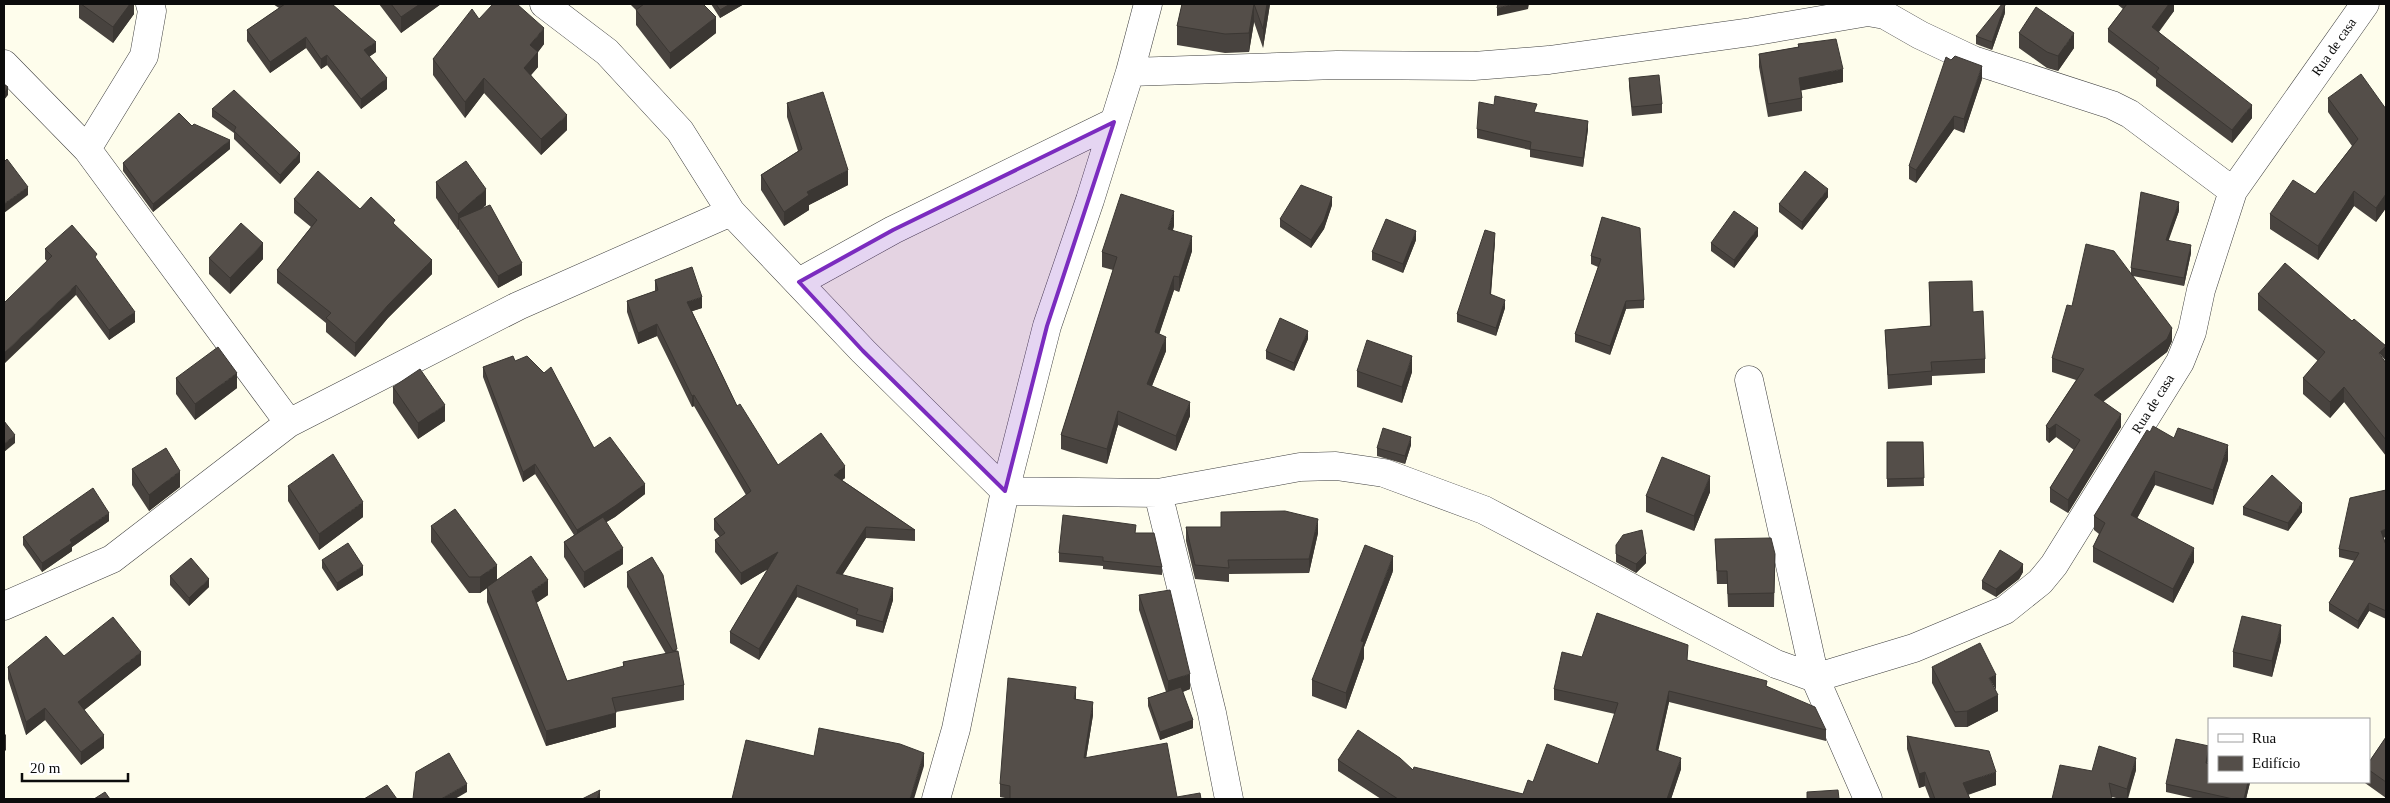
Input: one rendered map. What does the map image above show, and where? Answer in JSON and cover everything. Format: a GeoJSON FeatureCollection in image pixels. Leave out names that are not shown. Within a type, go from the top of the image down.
{"type":"FeatureCollection","features":[{"type":"Feature","properties":{"kind":"street"},"geometry":{"type":"LineString","coordinates":[[87,149],[144,56],[152,11],[150,4]]}},
{"type":"Feature","properties":{"kind":"street"},"geometry":{"type":"LineString","coordinates":[[544,4],[607,52],[680,131],[731,212],[863,351],[1005,491],[1158,494],[1300,467],[1336,466],[1384,473],[1484,510],[1776,664],[1815,678]]}},
{"type":"Feature","properties":{"kind":"street"},"geometry":{"type":"LineString","coordinates":[[936,799],[956,729],[1005,491],[1047,326],[1130,72],[1148,4]]}},
{"type":"Feature","properties":{"kind":"street","name":"Rua de casa"},"geometry":{"type":"LineString","coordinates":[[1815,678],[1914,648],[2004,610],[2040,582],[2054,564],[2180,362],[2192,332],[2201,290],[2233,191],[2365,4]]}},
{"type":"Feature","properties":{"kind":"street"},"geometry":{"type":"LineString","coordinates":[[1130,72],[1336,65],[1474,66],[1549,60],[1751,32],[1885,9],[1920,35],[1973,60],[2112,105],[2130,114],[2233,191]]}},
{"type":"Feature","properties":{"kind":"street"},"geometry":{"type":"LineString","coordinates":[[4,64],[87,149],[289,423]]}},
{"type":"Feature","properties":{"kind":"street"},"geometry":{"type":"LineString","coordinates":[[799,282],[893,230],[1114,122]]}},
{"type":"Feature","properties":{"kind":"street"},"geometry":{"type":"LineString","coordinates":[[4,606],[112,559],[289,423],[518,306],[731,212]]}},
{"type":"Feature","properties":{"kind":"street"},"geometry":{"type":"LineString","coordinates":[[1749,380],[1815,678],[1868,799]]}},
{"type":"Feature","properties":{"kind":"street"},"geometry":{"type":"LineString","coordinates":[[1158,494],[1212,713],[1229,799]]}},
{"type":"Feature","properties":{"kind":"highlighted area"},"geometry":{"type":"Polygon","coordinates":[[[1114,122],[1047,326],[1005,491],[863,351],[799,282],[893,230],[1114,122]]]}},
{"type":"Feature","properties":{"kind":"building"},"geometry":{"type":"Polygon","coordinates":[[[81,4],[130,4],[113,27],[81,4]]]}},
{"type":"Feature","properties":{"kind":"building"},"geometry":{"type":"Polygon","coordinates":[[[285,4],[332,4],[376,42],[364,50],[387,78],[361,99],[327,55],[321,59],[306,37],[270,62],[247,30],[285,4]]]}},
{"type":"Feature","properties":{"kind":"building"},"geometry":{"type":"Polygon","coordinates":[[[391,4],[420,4],[401,17],[391,4]]]}},
{"type":"Feature","properties":{"kind":"building"},"geometry":{"type":"Polygon","coordinates":[[[493,4],[517,4],[544,28],[530,45],[538,52],[524,68],[567,115],[541,139],[484,78],[465,102],[433,59],[472,9],[479,19],[493,4]]]}},
{"type":"Feature","properties":{"kind":"building"},"geometry":{"type":"Polygon","coordinates":[[[644,4],[703,4],[716,17],[670,53],[636,10],[644,4]]]}},
{"type":"Feature","properties":{"kind":"building"},"geometry":{"type":"Polygon","coordinates":[[[716,4],[730,4],[720,10],[716,4]]]}},
{"type":"Feature","properties":{"kind":"building"},"geometry":{"type":"Polygon","coordinates":[[[1182,4],[1254,4],[1249,33],[1225,34],[1177,26],[1182,4]]]}},
{"type":"Feature","properties":{"kind":"building"},"geometry":{"type":"Polygon","coordinates":[[[1254,4],[1267,4],[1263,29],[1254,4]]]}},
{"type":"Feature","properties":{"kind":"building"},"geometry":{"type":"Polygon","coordinates":[[[1498,4],[1515,4],[1497,8],[1498,4]]]}},
{"type":"Feature","properties":{"kind":"building"},"geometry":{"type":"Polygon","coordinates":[[[2002,4],[2005,5],[1992,42],[1976,36],[2002,4]]]}},
{"type":"Feature","properties":{"kind":"building"},"geometry":{"type":"Polygon","coordinates":[[[2127,4],[2169,4],[2152,27],[2252,105],[2232,130],[2156,72],[2159,68],[2108,29],[2127,4]]]}},
{"type":"Feature","properties":{"kind":"building"},"geometry":{"type":"Polygon","coordinates":[[[2036,7],[2074,33],[2058,56],[2047,52],[2019,33],[2036,7]]]}},
{"type":"Feature","properties":{"kind":"building"},"geometry":{"type":"Polygon","coordinates":[[[1836,39],[1843,69],[1799,78],[1802,98],[1768,104],[1759,54],[1799,47],[1798,44],[1836,39]]]}},
{"type":"Feature","properties":{"kind":"building"},"geometry":{"type":"Polygon","coordinates":[[[1955,56],[1982,66],[1964,119],[1954,116],[1916,170],[1909,166],[1946,57],[1951,60],[1955,56]]]}},
{"type":"Feature","properties":{"kind":"building"},"geometry":{"type":"Polygon","coordinates":[[[2361,74],[2386,109],[2386,194],[2376,208],[2354,191],[2318,246],[2270,214],[2293,180],[2315,194],[2358,139],[2328,98],[2361,74]]]}},
{"type":"Feature","properties":{"kind":"building"},"geometry":{"type":"Polygon","coordinates":[[[1659,75],[1662,104],[1632,107],[1629,78],[1659,75]]]}},
{"type":"Feature","properties":{"kind":"building"},"geometry":{"type":"Polygon","coordinates":[[[4,84],[8,87],[4,92],[4,84]]]}},
{"type":"Feature","properties":{"kind":"building"},"geometry":{"type":"Polygon","coordinates":[[[234,90],[300,153],[280,175],[234,131],[236,127],[212,109],[234,90]]]}},
{"type":"Feature","properties":{"kind":"building"},"geometry":{"type":"Polygon","coordinates":[[[823,92],[848,170],[807,192],[809,195],[784,212],[761,175],[802,149],[787,103],[823,92]]]}},
{"type":"Feature","properties":{"kind":"building"},"geometry":{"type":"Polygon","coordinates":[[[1495,96],[1537,104],[1534,112],[1588,121],[1583,158],[1530,149],[1531,142],[1477,129],[1479,102],[1494,105],[1495,96]]]}},
{"type":"Feature","properties":{"kind":"building"},"geometry":{"type":"Polygon","coordinates":[[[179,113],[192,126],[194,124],[230,140],[153,204],[123,163],[179,113]]]}},
{"type":"Feature","properties":{"kind":"building"},"geometry":{"type":"Polygon","coordinates":[[[7,159],[28,187],[4,204],[4,162],[7,159]]]}},
{"type":"Feature","properties":{"kind":"building"},"geometry":{"type":"Polygon","coordinates":[[[466,161],[486,189],[458,214],[436,182],[466,161]]]}},
{"type":"Feature","properties":{"kind":"building"},"geometry":{"type":"Polygon","coordinates":[[[318,171],[360,209],[371,197],[395,220],[393,223],[432,260],[388,305],[355,343],[326,318],[331,313],[277,270],[317,220],[294,199],[318,171]]]}},
{"type":"Feature","properties":{"kind":"building"},"geometry":{"type":"Polygon","coordinates":[[[1805,171],[1828,189],[1802,222],[1779,204],[1805,171]]]}},
{"type":"Feature","properties":{"kind":"building"},"geometry":{"type":"Polygon","coordinates":[[[1301,185],[1332,197],[1324,220],[1311,240],[1280,219],[1301,185]]]}},
{"type":"Feature","properties":{"kind":"building"},"geometry":{"type":"Polygon","coordinates":[[[2141,192],[2179,202],[2166,240],[2191,245],[2184,278],[2131,268],[2141,192]]]}},
{"type":"Feature","properties":{"kind":"building"},"geometry":{"type":"Polygon","coordinates":[[[1121,194],[1174,211],[1168,229],[1192,236],[1179,277],[1174,276],[1155,332],[1166,337],[1147,384],[1190,402],[1176,436],[1118,411],[1107,449],[1061,435],[1117,257],[1102,252],[1121,194]]]}},
{"type":"Feature","properties":{"kind":"building"},"geometry":{"type":"Polygon","coordinates":[[[490,205],[522,263],[498,276],[459,218],[490,205]]]}},
{"type":"Feature","properties":{"kind":"building"},"geometry":{"type":"Polygon","coordinates":[[[1734,211],[1758,228],[1734,260],[1711,243],[1734,211]]]}},
{"type":"Feature","properties":{"kind":"building"},"geometry":{"type":"Polygon","coordinates":[[[1602,217],[1640,228],[1644,300],[1626,301],[1610,346],[1575,334],[1601,259],[1591,256],[1602,217]]]}},
{"type":"Feature","properties":{"kind":"building"},"geometry":{"type":"Polygon","coordinates":[[[1386,219],[1416,231],[1403,264],[1372,252],[1386,219]]]}},
{"type":"Feature","properties":{"kind":"building"},"geometry":{"type":"Polygon","coordinates":[[[241,223],[263,243],[230,278],[209,258],[241,223]]]}},
{"type":"Feature","properties":{"kind":"building"},"geometry":{"type":"Polygon","coordinates":[[[72,225],[97,254],[95,257],[135,312],[109,330],[76,285],[4,353],[4,303],[52,256],[45,249],[72,225]]]}},
{"type":"Feature","properties":{"kind":"building"},"geometry":{"type":"Polygon","coordinates":[[[1485,230],[1495,233],[1490,294],[1505,300],[1496,328],[1457,314],[1485,230]]]}},
{"type":"Feature","properties":{"kind":"building"},"geometry":{"type":"Polygon","coordinates":[[[2086,244],[2114,251],[2172,328],[2167,339],[2094,395],[2121,414],[2068,500],[2050,488],[2080,440],[2056,424],[2049,429],[2046,426],[2084,369],[2052,358],[2067,305],[2072,306],[2086,244]]]}},
{"type":"Feature","properties":{"kind":"building"},"geometry":{"type":"Polygon","coordinates":[[[2285,263],[2352,321],[2354,319],[2386,346],[2379,353],[2386,363],[2386,440],[2344,387],[2330,402],[2303,378],[2325,352],[2258,294],[2285,263]]]}},
{"type":"Feature","properties":{"kind":"building"},"geometry":{"type":"Polygon","coordinates":[[[692,267],[702,297],[687,302],[737,406],[740,404],[778,465],[821,433],[845,466],[834,475],[915,530],[866,527],[836,573],[893,588],[883,622],[856,614],[858,609],[797,585],[759,649],[730,632],[778,552],[741,573],[715,540],[725,533],[714,519],[751,491],[694,395],[692,396],[657,324],[638,333],[627,301],[658,290],[655,280],[692,267]]]}},
{"type":"Feature","properties":{"kind":"building"},"geometry":{"type":"Polygon","coordinates":[[[1972,281],[1973,312],[1983,311],[1985,359],[1931,362],[1932,371],[1888,375],[1885,330],[1931,326],[1929,282],[1972,281]]]}},
{"type":"Feature","properties":{"kind":"building"},"geometry":{"type":"Polygon","coordinates":[[[1280,318],[1308,331],[1294,363],[1266,351],[1280,318]]]}},
{"type":"Feature","properties":{"kind":"building"},"geometry":{"type":"Polygon","coordinates":[[[1367,340],[1412,356],[1402,387],[1357,371],[1367,340]]]}},
{"type":"Feature","properties":{"kind":"building"},"geometry":{"type":"Polygon","coordinates":[[[218,347],[237,373],[195,404],[176,378],[218,347]]]}},
{"type":"Feature","properties":{"kind":"building"},"geometry":{"type":"Polygon","coordinates":[[[513,356],[515,361],[527,356],[544,373],[551,367],[594,448],[610,437],[645,484],[577,530],[535,464],[523,472],[483,367],[513,356]]]}},
{"type":"Feature","properties":{"kind":"building"},"geometry":{"type":"Polygon","coordinates":[[[420,369],[445,405],[418,423],[393,387],[420,369]]]}},
{"type":"Feature","properties":{"kind":"building"},"geometry":{"type":"Polygon","coordinates":[[[4,421],[15,435],[4,444],[4,421]]]}},
{"type":"Feature","properties":{"kind":"building"},"geometry":{"type":"Polygon","coordinates":[[[2153,426],[2174,438],[2178,428],[2228,445],[2213,490],[2155,471],[2131,515],[2194,548],[2173,589],[2093,547],[2105,523],[2094,516],[2147,430],[2150,432],[2153,426]]]}},
{"type":"Feature","properties":{"kind":"building"},"geometry":{"type":"Polygon","coordinates":[[[1383,428],[1411,437],[1405,456],[1377,448],[1383,428]]]}},
{"type":"Feature","properties":{"kind":"building"},"geometry":{"type":"Polygon","coordinates":[[[1887,442],[1923,442],[1924,478],[1887,479],[1887,442]]]}},
{"type":"Feature","properties":{"kind":"building"},"geometry":{"type":"Polygon","coordinates":[[[166,448],[180,471],[149,495],[132,469],[166,448]]]}},
{"type":"Feature","properties":{"kind":"building"},"geometry":{"type":"Polygon","coordinates":[[[333,454],[363,502],[319,534],[288,486],[333,454]]]}},
{"type":"Feature","properties":{"kind":"building"},"geometry":{"type":"Polygon","coordinates":[[[1662,457],[1710,476],[1694,516],[1646,496],[1662,457]]]}},
{"type":"Feature","properties":{"kind":"building"},"geometry":{"type":"Polygon","coordinates":[[[2272,475],[2302,503],[2288,523],[2243,507],[2272,475]]]}},
{"type":"Feature","properties":{"kind":"building"},"geometry":{"type":"Polygon","coordinates":[[[93,488],[109,513],[70,540],[72,543],[42,563],[23,537],[93,488]]]}},
{"type":"Feature","properties":{"kind":"building"},"geometry":{"type":"Polygon","coordinates":[[[2386,490],[2386,529],[2381,531],[2386,545],[2386,611],[2369,603],[2358,621],[2329,603],[2359,553],[2339,549],[2350,498],[2386,490]]]}},
{"type":"Feature","properties":{"kind":"building"},"geometry":{"type":"Polygon","coordinates":[[[455,509],[497,565],[480,577],[469,577],[431,526],[455,509]]]}},
{"type":"Feature","properties":{"kind":"building"},"geometry":{"type":"Polygon","coordinates":[[[1285,511],[1318,519],[1309,559],[1228,560],[1229,568],[1195,565],[1186,527],[1221,527],[1221,512],[1285,511]]]}},
{"type":"Feature","properties":{"kind":"building"},"geometry":{"type":"Polygon","coordinates":[[[1063,515],[1136,525],[1135,533],[1154,533],[1162,567],[1103,561],[1103,557],[1059,553],[1063,515]]]}},
{"type":"Feature","properties":{"kind":"building"},"geometry":{"type":"Polygon","coordinates":[[[603,517],[623,548],[584,572],[564,542],[603,517]]]}},
{"type":"Feature","properties":{"kind":"building"},"geometry":{"type":"Polygon","coordinates":[[[1642,530],[1646,554],[1636,564],[1616,554],[1616,545],[1623,535],[1642,530]]]}},
{"type":"Feature","properties":{"kind":"building"},"geometry":{"type":"Polygon","coordinates":[[[1771,538],[1775,554],[1774,593],[1728,594],[1727,571],[1717,571],[1715,539],[1771,538]]]}},
{"type":"Feature","properties":{"kind":"building"},"geometry":{"type":"Polygon","coordinates":[[[348,543],[363,566],[337,583],[322,560],[348,543]]]}},
{"type":"Feature","properties":{"kind":"building"},"geometry":{"type":"Polygon","coordinates":[[[1365,545],[1393,556],[1361,641],[1364,642],[1346,693],[1312,680],[1365,545]]]}},
{"type":"Feature","properties":{"kind":"building"},"geometry":{"type":"Polygon","coordinates":[[[2000,550],[2023,564],[2019,570],[1996,589],[1982,581],[2000,550]]]}},
{"type":"Feature","properties":{"kind":"building"},"geometry":{"type":"Polygon","coordinates":[[[531,556],[548,580],[532,591],[567,681],[624,666],[623,662],[678,651],[684,685],[612,698],[616,713],[546,731],[487,587],[531,556]]]}},
{"type":"Feature","properties":{"kind":"building"},"geometry":{"type":"Polygon","coordinates":[[[652,557],[663,575],[677,649],[673,651],[627,572],[652,557]]]}},
{"type":"Feature","properties":{"kind":"building"},"geometry":{"type":"Polygon","coordinates":[[[191,558],[209,579],[189,598],[170,576],[191,558]]]}},
{"type":"Feature","properties":{"kind":"building"},"geometry":{"type":"Polygon","coordinates":[[[1170,590],[1190,674],[1168,681],[1139,595],[1170,590]]]}},
{"type":"Feature","properties":{"kind":"building"},"geometry":{"type":"Polygon","coordinates":[[[1597,613],[1688,645],[1687,660],[1767,681],[1766,686],[1815,707],[1826,730],[1669,691],[1656,750],[1681,758],[1667,799],[1398,799],[1338,760],[1358,730],[1400,758],[1413,770],[1414,767],[1523,794],[1528,780],[1533,782],[1547,744],[1598,764],[1618,703],[1554,689],[1562,652],[1582,657],[1597,613]]]}},
{"type":"Feature","properties":{"kind":"building"},"geometry":{"type":"Polygon","coordinates":[[[2242,616],[2281,625],[2272,661],[2233,652],[2242,616]]]}},
{"type":"Feature","properties":{"kind":"building"},"geometry":{"type":"Polygon","coordinates":[[[113,617],[141,652],[78,702],[104,735],[81,752],[45,708],[26,722],[8,667],[46,636],[64,656],[113,617]]]}},
{"type":"Feature","properties":{"kind":"building"},"geometry":{"type":"Polygon","coordinates":[[[1980,643],[1996,675],[1989,678],[1998,695],[1967,711],[1955,712],[1932,667],[1980,643]]]}},
{"type":"Feature","properties":{"kind":"building"},"geometry":{"type":"Polygon","coordinates":[[[1008,678],[1076,687],[1074,699],[1093,702],[1084,758],[1167,743],[1177,797],[1200,793],[1201,799],[1010,799],[1010,786],[1000,784],[1008,678]]]}},
{"type":"Feature","properties":{"kind":"building"},"geometry":{"type":"Polygon","coordinates":[[[1181,687],[1193,720],[1160,732],[1148,698],[1181,687]]]}},
{"type":"Feature","properties":{"kind":"building"},"geometry":{"type":"Polygon","coordinates":[[[819,728],[900,744],[924,753],[910,799],[732,799],[746,740],[814,756],[819,728]]]}},
{"type":"Feature","properties":{"kind":"building"},"geometry":{"type":"Polygon","coordinates":[[[1907,736],[1989,751],[1996,772],[1963,783],[1970,799],[1935,799],[1925,772],[1919,774],[1907,736]]]}},
{"type":"Feature","properties":{"kind":"building"},"geometry":{"type":"Polygon","coordinates":[[[2386,737],[2386,782],[2370,771],[2370,761],[2386,737]]]}},
{"type":"Feature","properties":{"kind":"building"},"geometry":{"type":"Polygon","coordinates":[[[2176,739],[2208,746],[2206,763],[2208,764],[2208,783],[2248,783],[2244,799],[2233,799],[2166,784],[2176,739]]]}},
{"type":"Feature","properties":{"kind":"building"},"geometry":{"type":"Polygon","coordinates":[[[2099,746],[2136,758],[2127,789],[2109,783],[2112,799],[2052,799],[2060,765],[2092,771],[2099,746]]]}},
{"type":"Feature","properties":{"kind":"building"},"geometry":{"type":"Polygon","coordinates":[[[449,753],[467,784],[441,799],[413,799],[416,772],[449,753]]]}},
{"type":"Feature","properties":{"kind":"building"},"geometry":{"type":"Polygon","coordinates":[[[387,785],[397,799],[364,799],[387,785]]]}},
{"type":"Feature","properties":{"kind":"building"},"geometry":{"type":"Polygon","coordinates":[[[600,790],[597,799],[582,799],[600,790]]]}},
{"type":"Feature","properties":{"kind":"building"},"geometry":{"type":"Polygon","coordinates":[[[1838,790],[1839,799],[1807,799],[1807,792],[1838,790]]]}},
{"type":"Feature","properties":{"kind":"building"},"geometry":{"type":"Polygon","coordinates":[[[105,792],[110,799],[94,799],[105,792]]]}}]}
